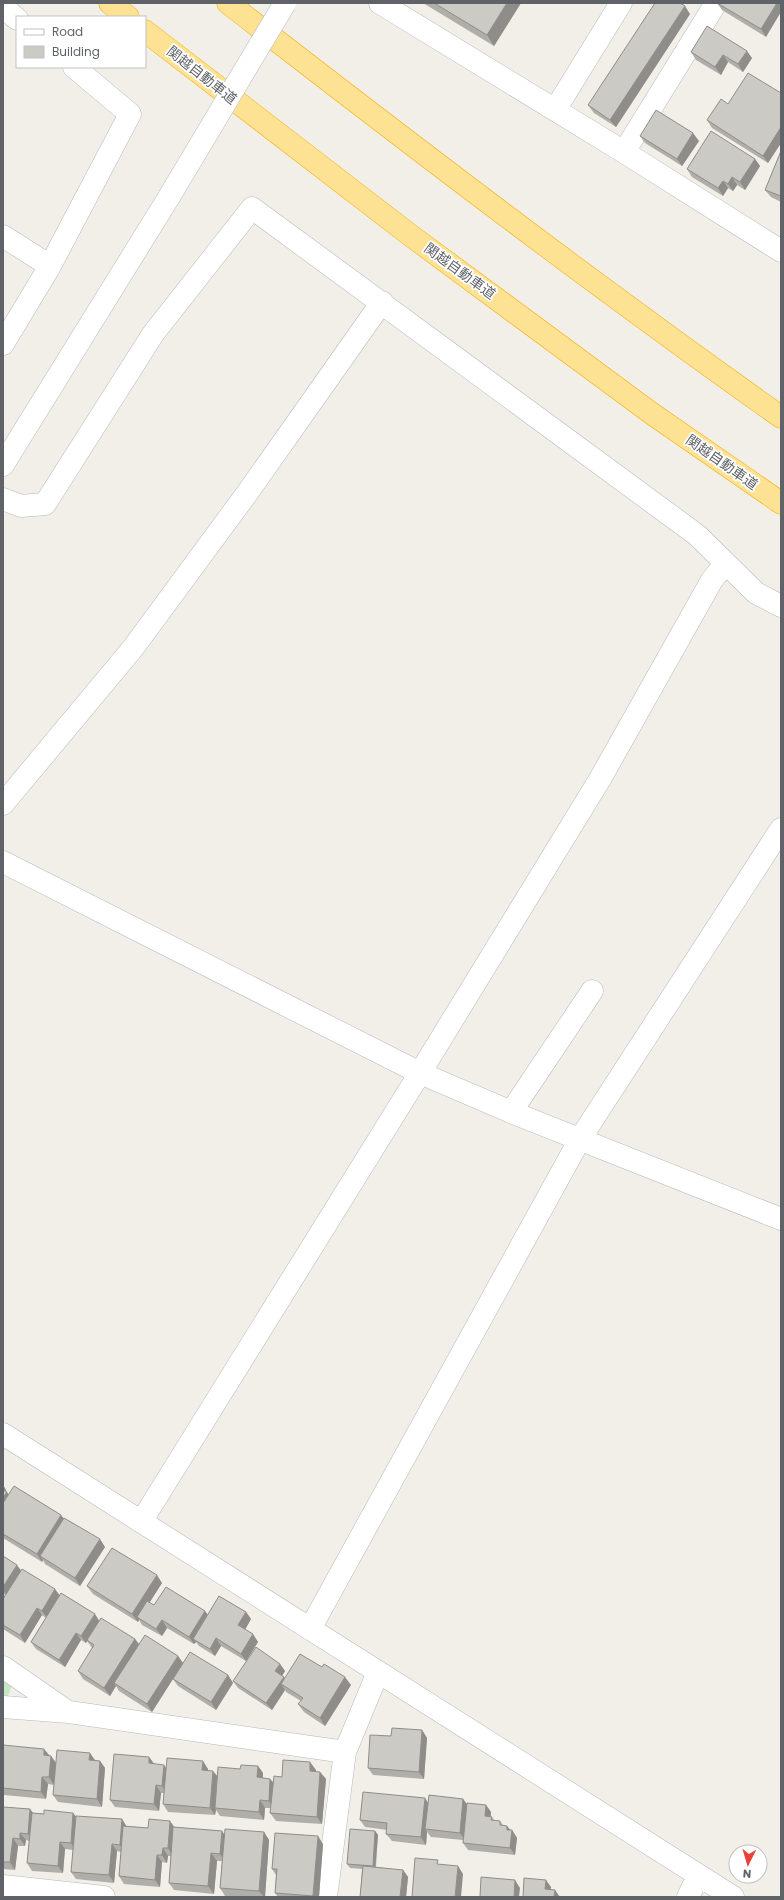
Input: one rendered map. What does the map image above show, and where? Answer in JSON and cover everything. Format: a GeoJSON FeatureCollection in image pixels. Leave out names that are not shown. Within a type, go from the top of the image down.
{"type":"FeatureCollection","features":[{"type":"Feature","properties":{"kind":"highway"},"geometry":{"type":"LineString","coordinates":[[110,3],[127,16]]}},
{"type":"Feature","properties":{"kind":"highway"},"geometry":{"type":"LineString","coordinates":[[228,3],[390,129],[646,321],[781,417]]}},
{"type":"Feature","properties":{"kind":"highway","name":"関越自動車道"},"geometry":{"type":"LineString","coordinates":[[146,32],[416,240],[651,413],[781,503]]}},
{"type":"Feature","properties":{"kind":"street"},"geometry":{"type":"LineString","coordinates":[[3,465],[169,197],[285,3]]}},
{"type":"Feature","properties":{"kind":"street"},"geometry":{"type":"LineString","coordinates":[[380,3],[624,152],[781,251]]}},
{"type":"Feature","properties":{"kind":"street"},"geometry":{"type":"LineString","coordinates":[[555,110],[621,3]]}},
{"type":"Feature","properties":{"kind":"street"},"geometry":{"type":"LineString","coordinates":[[624,152],[716,3]]}},
{"type":"Feature","properties":{"kind":"street"},"geometry":{"type":"LineString","coordinates":[[3,7],[16,18]]}},
{"type":"Feature","properties":{"kind":"street"},"geometry":{"type":"LineString","coordinates":[[3,344],[50,266],[130,114],[75,68]]}},
{"type":"Feature","properties":{"kind":"street"},"geometry":{"type":"LineString","coordinates":[[3,499],[21,506],[45,504],[153,334],[252,208],[382,302],[697,535],[756,593],[781,606]]}},
{"type":"Feature","properties":{"kind":"street"},"geometry":{"type":"LineString","coordinates":[[3,236],[50,266]]}},
{"type":"Feature","properties":{"kind":"street"},"geometry":{"type":"LineString","coordinates":[[3,804],[133,648],[253,486],[382,302]]}},
{"type":"Feature","properties":{"kind":"street"},"geometry":{"type":"LineString","coordinates":[[141,1522],[420,1073],[600,779],[712,580],[725,564]]}},
{"type":"Feature","properties":{"kind":"street"},"geometry":{"type":"LineString","coordinates":[[310,1629],[580,1139],[781,829]]}},
{"type":"Feature","properties":{"kind":"street"},"geometry":{"type":"LineString","coordinates":[[3,862],[420,1073],[511,1112],[781,1219]]}},
{"type":"Feature","properties":{"kind":"street"},"geometry":{"type":"LineString","coordinates":[[511,1112],[592,991]]}},
{"type":"Feature","properties":{"kind":"street"},"geometry":{"type":"LineString","coordinates":[[3,1434],[733,1897]]}},
{"type":"Feature","properties":{"kind":"street"},"geometry":{"type":"LineString","coordinates":[[3,1667],[68,1712]]}},
{"type":"Feature","properties":{"kind":"street"},"geometry":{"type":"LineString","coordinates":[[326,1897],[345,1752],[378,1672]]}},
{"type":"Feature","properties":{"kind":"street"},"geometry":{"type":"LineString","coordinates":[[3,1707],[68,1712],[345,1752]]}},
{"type":"Feature","properties":{"kind":"street"},"geometry":{"type":"LineString","coordinates":[[688,1897],[698,1876]]}},
{"type":"Feature","properties":{"kind":"street"},"geometry":{"type":"LineString","coordinates":[[3,1886],[104,1897]]}},
{"type":"Feature","properties":{"kind":"green space"},"geometry":{"type":"Polygon","coordinates":[[[3,1672],[14,1679],[7,1699],[3,1698],[3,1672]]]}},
{"type":"Feature","properties":{"kind":"building"},"geometry":{"type":"Polygon","coordinates":[[[434,3],[507,3],[487,35],[434,3]]]}},
{"type":"Feature","properties":{"kind":"building"},"geometry":{"type":"Polygon","coordinates":[[[655,3],[680,3],[685,6],[610,120],[588,105],[655,3]]]}},
{"type":"Feature","properties":{"kind":"building"},"geometry":{"type":"Polygon","coordinates":[[[717,3],[777,3],[761,29],[717,3]]]}},
{"type":"Feature","properties":{"kind":"building"},"geometry":{"type":"Polygon","coordinates":[[[707,26],[747,51],[738,64],[723,55],[715,67],[691,52],[707,26]]]}},
{"type":"Feature","properties":{"kind":"building"},"geometry":{"type":"Polygon","coordinates":[[[748,73],[781,93],[781,127],[763,156],[707,120],[721,99],[728,104],[748,73]]]}},
{"type":"Feature","properties":{"kind":"building"},"geometry":{"type":"Polygon","coordinates":[[[656,110],[693,133],[677,159],[640,136],[656,110]]]}},
{"type":"Feature","properties":{"kind":"building"},"geometry":{"type":"Polygon","coordinates":[[[711,131],[755,159],[740,182],[732,177],[728,184],[723,181],[718,188],[687,169],[711,131]]]}},
{"type":"Feature","properties":{"kind":"building"},"geometry":{"type":"Polygon","coordinates":[[[781,151],[781,196],[765,190],[781,151]]]}},
{"type":"Feature","properties":{"kind":"building"},"geometry":{"type":"Polygon","coordinates":[[[14,1486],[61,1515],[37,1554],[3,1534],[3,1503],[14,1486]]]}},
{"type":"Feature","properties":{"kind":"building"},"geometry":{"type":"Polygon","coordinates":[[[3,1490],[7,1492],[3,1498],[3,1490]]]}},
{"type":"Feature","properties":{"kind":"building"},"geometry":{"type":"Polygon","coordinates":[[[64,1518],[100,1539],[75,1578],[40,1556],[64,1518]]]}},
{"type":"Feature","properties":{"kind":"building"},"geometry":{"type":"Polygon","coordinates":[[[112,1548],[157,1575],[132,1614],[87,1586],[112,1548]]]}},
{"type":"Feature","properties":{"kind":"building"},"geometry":{"type":"Polygon","coordinates":[[[3,1556],[17,1565],[3,1587],[3,1556]]]}},
{"type":"Feature","properties":{"kind":"building"},"geometry":{"type":"Polygon","coordinates":[[[22,1569],[55,1589],[42,1611],[37,1608],[20,1635],[3,1625],[3,1599],[22,1569]]]}},
{"type":"Feature","properties":{"kind":"building"},"geometry":{"type":"Polygon","coordinates":[[[166,1587],[205,1611],[189,1637],[162,1620],[156,1629],[137,1617],[147,1601],[154,1605],[166,1587]]]}},
{"type":"Feature","properties":{"kind":"building"},"geometry":{"type":"Polygon","coordinates":[[[61,1593],[95,1614],[81,1636],[76,1633],[59,1660],[31,1642],[61,1593]]]}},
{"type":"Feature","properties":{"kind":"building"},"geometry":{"type":"Polygon","coordinates":[[[219,1596],[246,1612],[238,1625],[253,1634],[241,1654],[216,1638],[210,1649],[193,1639],[219,1596]]]}},
{"type":"Feature","properties":{"kind":"building"},"geometry":{"type":"Polygon","coordinates":[[[101,1618],[135,1639],[104,1688],[78,1671],[94,1645],[87,1640],[101,1618]]]}},
{"type":"Feature","properties":{"kind":"building"},"geometry":{"type":"Polygon","coordinates":[[[145,1635],[178,1656],[147,1704],[114,1683],[145,1635]]]}},
{"type":"Feature","properties":{"kind":"building"},"geometry":{"type":"Polygon","coordinates":[[[256,1647],[280,1664],[275,1671],[284,1677],[266,1703],[233,1681],[256,1647]]]}},
{"type":"Feature","properties":{"kind":"building"},"geometry":{"type":"Polygon","coordinates":[[[190,1652],[228,1675],[211,1702],[173,1679],[190,1652]]]}},
{"type":"Feature","properties":{"kind":"building"},"geometry":{"type":"Polygon","coordinates":[[[300,1654],[322,1667],[324,1664],[345,1677],[320,1718],[298,1704],[303,1698],[281,1684],[300,1654]]]}},
{"type":"Feature","properties":{"kind":"building"},"geometry":{"type":"Polygon","coordinates":[[[392,1728],[422,1730],[419,1772],[368,1768],[370,1735],[391,1736],[392,1728]]]}},
{"type":"Feature","properties":{"kind":"building"},"geometry":{"type":"Polygon","coordinates":[[[3,1745],[44,1749],[44,1755],[51,1756],[49,1777],[42,1777],[41,1792],[3,1788],[3,1745]]]}},
{"type":"Feature","properties":{"kind":"building"},"geometry":{"type":"Polygon","coordinates":[[[57,1750],[90,1753],[89,1760],[100,1761],[97,1799],[53,1795],[57,1750]]]}},
{"type":"Feature","properties":{"kind":"building"},"geometry":{"type":"Polygon","coordinates":[[[114,1754],[149,1757],[149,1763],[164,1765],[162,1786],[156,1785],[154,1804],[110,1800],[114,1754]]]}},
{"type":"Feature","properties":{"kind":"building"},"geometry":{"type":"Polygon","coordinates":[[[167,1758],[203,1761],[202,1770],[213,1771],[210,1808],[163,1804],[167,1758]]]}},
{"type":"Feature","properties":{"kind":"building"},"geometry":{"type":"Polygon","coordinates":[[[283,1760],[310,1762],[310,1771],[320,1772],[317,1817],[270,1813],[274,1776],[282,1777],[283,1760]]]}},
{"type":"Feature","properties":{"kind":"building"},"geometry":{"type":"Polygon","coordinates":[[[241,1765],[258,1766],[257,1777],[270,1779],[269,1801],[260,1800],[259,1812],[215,1808],[218,1767],[240,1769],[241,1765]]]}},
{"type":"Feature","properties":{"kind":"building"},"geometry":{"type":"Polygon","coordinates":[[[363,1792],[425,1798],[421,1837],[386,1834],[387,1823],[360,1820],[363,1792]]]}},
{"type":"Feature","properties":{"kind":"building"},"geometry":{"type":"Polygon","coordinates":[[[429,1795],[463,1799],[460,1833],[425,1829],[429,1795]]]}},
{"type":"Feature","properties":{"kind":"building"},"geometry":{"type":"Polygon","coordinates":[[[467,1803],[486,1805],[485,1816],[492,1817],[491,1820],[500,1821],[500,1825],[507,1826],[507,1830],[512,1830],[510,1848],[463,1843],[467,1803]]]}},
{"type":"Feature","properties":{"kind":"building"},"geometry":{"type":"Polygon","coordinates":[[[3,1807],[30,1809],[28,1834],[20,1833],[20,1839],[13,1838],[10,1862],[3,1862],[3,1807]]]}},
{"type":"Feature","properties":{"kind":"building"},"geometry":{"type":"Polygon","coordinates":[[[44,1810],[73,1813],[71,1843],[60,1842],[58,1866],[27,1863],[32,1813],[44,1814],[44,1810]]]}},
{"type":"Feature","properties":{"kind":"building"},"geometry":{"type":"Polygon","coordinates":[[[76,1816],[122,1819],[120,1845],[112,1844],[109,1875],[71,1872],[76,1816]]]}},
{"type":"Feature","properties":{"kind":"building"},"geometry":{"type":"Polygon","coordinates":[[[149,1819],[170,1821],[168,1848],[163,1848],[162,1855],[157,1855],[155,1880],[119,1876],[123,1826],[148,1828],[149,1819]]]}},
{"type":"Feature","properties":{"kind":"building"},"geometry":{"type":"Polygon","coordinates":[[[173,1827],[222,1831],[220,1854],[211,1853],[208,1886],[169,1883],[173,1827]]]}},
{"type":"Feature","properties":{"kind":"building"},"geometry":{"type":"Polygon","coordinates":[[[225,1829],[264,1832],[259,1891],[220,1888],[225,1829]]]}},
{"type":"Feature","properties":{"kind":"building"},"geometry":{"type":"Polygon","coordinates":[[[350,1829],[375,1831],[373,1866],[347,1864],[350,1829]]]}},
{"type":"Feature","properties":{"kind":"building"},"geometry":{"type":"Polygon","coordinates":[[[275,1833],[318,1836],[313,1896],[275,1893],[277,1869],[272,1869],[275,1833]]]}},
{"type":"Feature","properties":{"kind":"building"},"geometry":{"type":"Polygon","coordinates":[[[415,1858],[438,1860],[437,1864],[458,1866],[455,1897],[412,1897],[415,1858]]]}},
{"type":"Feature","properties":{"kind":"building"},"geometry":{"type":"Polygon","coordinates":[[[363,1866],[403,1870],[400,1897],[360,1897],[363,1866]]]}},
{"type":"Feature","properties":{"kind":"building"},"geometry":{"type":"Polygon","coordinates":[[[481,1877],[515,1880],[514,1897],[480,1897],[481,1877]]]}},
{"type":"Feature","properties":{"kind":"building"},"geometry":{"type":"Polygon","coordinates":[[[524,1878],[546,1880],[545,1889],[555,1890],[554,1897],[523,1897],[524,1878]]]}}]}
